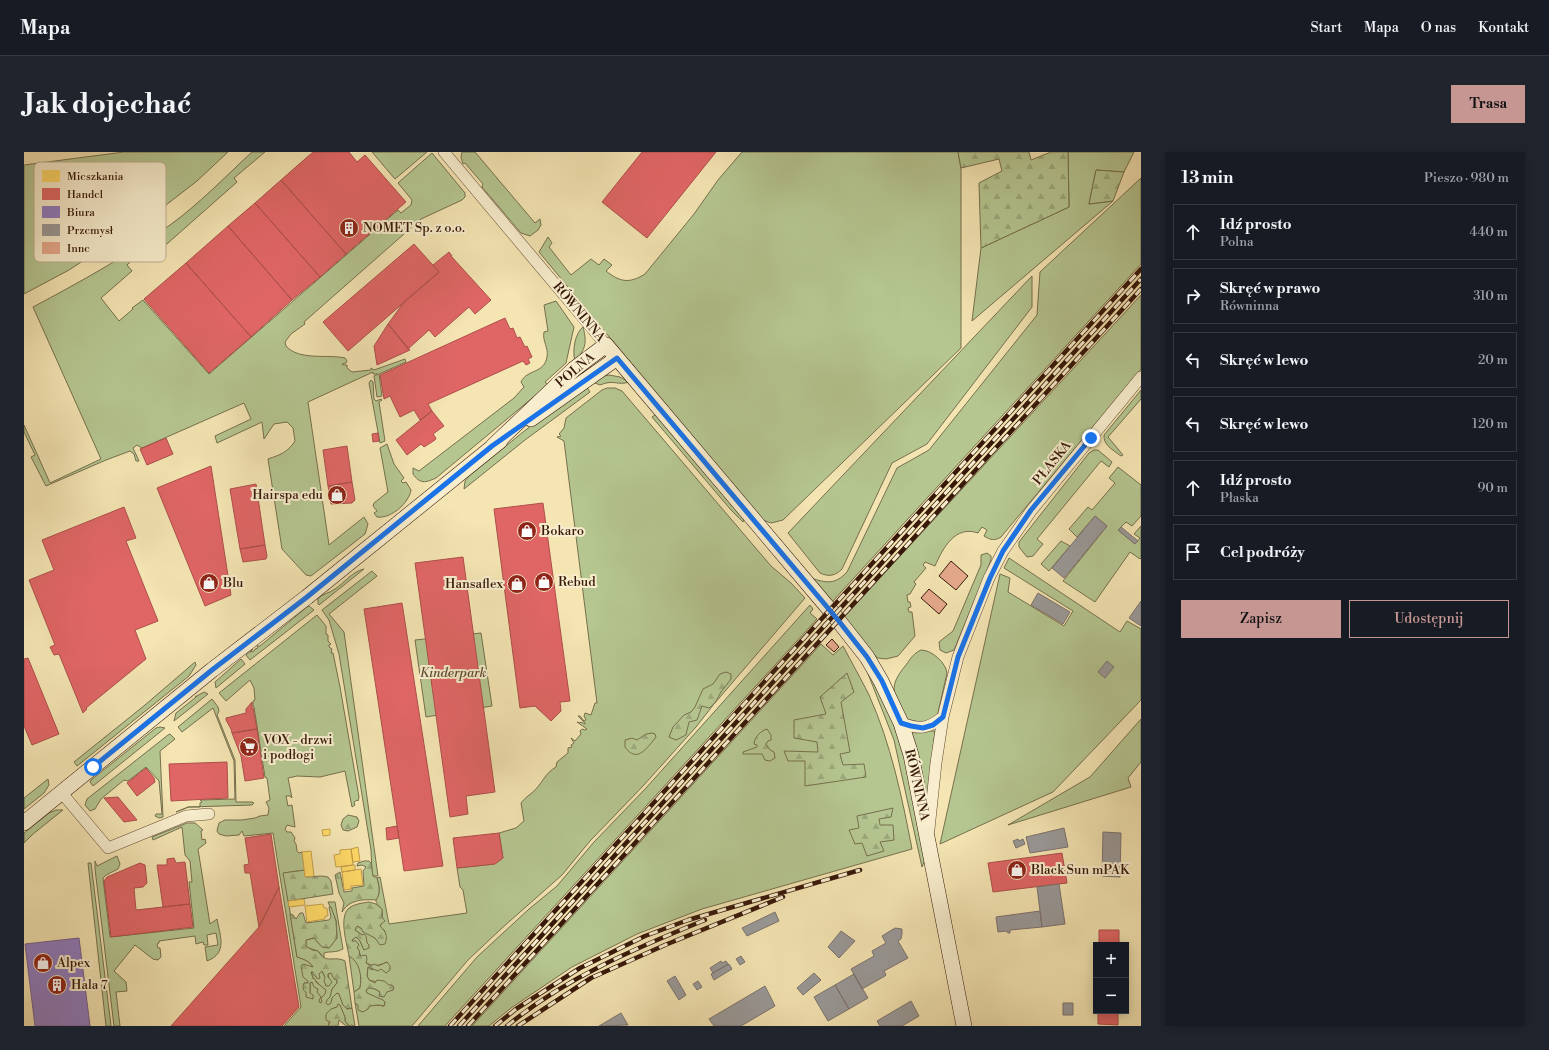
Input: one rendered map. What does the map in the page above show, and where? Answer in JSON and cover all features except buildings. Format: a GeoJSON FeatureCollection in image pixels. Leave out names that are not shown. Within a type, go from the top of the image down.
{"type":"FeatureCollection","features":[{"type":"Feature","properties":{"kind":"street","name":"RÓWNINNA"},"geometry":{"type":"LineString","coordinates":[[444,152],[838,620],[867,657],[882,681],[901,723],[911,755],[964,1026]]}},
{"type":"Feature","properties":{"kind":"street","name":"POLNA"},"geometry":{"type":"LineString","coordinates":[[24,823],[212,670],[307,597],[492,446],[574,369],[606,345]]}},
{"type":"Feature","properties":{"kind":"street","name":"POLNA"},"geometry":{"type":"LineString","coordinates":[[492,446],[617,358]]}},
{"type":"Feature","properties":{"kind":"street","name":"PŁASKA"},"geometry":{"type":"LineString","coordinates":[[928,838],[936,763],[943,717],[958,657],[990,578],[1003,551],[1031,510],[1141,377]]}},
{"type":"Feature","properties":{"kind":"street"},"geometry":{"type":"LineString","coordinates":[[901,723],[923,728],[933,725],[943,717]]}},
{"type":"Feature","properties":{"kind":"street"},"geometry":{"type":"LineString","coordinates":[[61,792],[108,848],[186,816],[209,814]]}},
{"type":"Feature","properties":{"kind":"green space"},"geometry":{"type":"Polygon","coordinates":[[[124,152],[228,152],[197,181],[166,205],[166,162],[47,162],[124,152]]]}},
{"type":"Feature","properties":{"kind":"green space"},"geometry":{"type":"Polygon","coordinates":[[[252,152],[265,152],[234,178],[237,182],[166,245],[166,228],[202,199],[252,152]]]}},
{"type":"Feature","properties":{"kind":"green space"},"geometry":{"type":"Polygon","coordinates":[[[372,152],[427,152],[395,179],[372,152]]]}},
{"type":"Feature","properties":{"kind":"green space"},"geometry":{"type":"Polygon","coordinates":[[[462,152],[475,152],[535,223],[540,219],[541,225],[538,230],[530,236],[521,233],[482,187],[483,184],[465,163],[463,164],[461,157],[462,152]]]}},
{"type":"Feature","properties":{"kind":"green space"},"geometry":{"type":"Polygon","coordinates":[[[742,152],[958,152],[961,168],[961,348],[783,520],[771,523],[760,519],[539,252],[548,237],[552,243],[549,247],[571,275],[591,259],[599,265],[604,259],[612,265],[606,271],[616,278],[629,280],[639,277],[645,274],[694,214],[718,180],[742,152]]]}},
{"type":"Feature","properties":{"kind":"green space"},"geometry":{"type":"Polygon","coordinates":[[[958,152],[1029,152],[1031,160],[1051,152],[1068,152],[1069,207],[981,248],[979,183],[1002,171],[999,159],[961,168],[958,152]]]}},
{"type":"Feature","properties":{"kind":"green space"},"geometry":{"type":"Polygon","coordinates":[[[1068,152],[1134,152],[1124,172],[1096,170],[1089,204],[1113,201],[972,321],[981,248],[1069,207],[1068,152]]]}},
{"type":"Feature","properties":{"kind":"green space"},"geometry":{"type":"Polygon","coordinates":[[[432,153],[465,193],[465,197],[462,200],[421,219],[304,322],[305,324],[291,334],[285,342],[286,346],[298,354],[345,358],[347,361],[346,363],[342,364],[347,365],[347,368],[352,372],[371,370],[371,368],[374,370],[405,359],[406,362],[379,374],[382,396],[377,397],[374,376],[378,374],[373,374],[373,372],[308,402],[329,545],[364,517],[368,524],[365,534],[311,576],[306,575],[282,549],[268,459],[283,453],[290,448],[295,441],[293,428],[287,422],[274,424],[264,439],[262,422],[217,443],[215,436],[251,419],[244,403],[142,448],[137,445],[133,448],[139,461],[136,461],[134,454],[130,451],[46,486],[31,457],[35,455],[24,432],[24,425],[50,483],[101,459],[33,307],[113,262],[130,262],[127,265],[132,271],[101,298],[119,321],[133,309],[132,308],[143,300],[209,374],[398,210],[401,213],[411,205],[412,200],[398,183],[432,153]]]}},
{"type":"Feature","properties":{"kind":"green space"},"geometry":{"type":"Polygon","coordinates":[[[34,164],[34,262],[81,262],[24,294],[24,165],[34,164]]]}},
{"type":"Feature","properties":{"kind":"green space"},"geometry":{"type":"Polygon","coordinates":[[[1096,170],[1124,172],[1113,201],[1089,204],[1096,170]]]}},
{"type":"Feature","properties":{"kind":"green space"},"geometry":{"type":"Polygon","coordinates":[[[1141,178],[1141,264],[832,602],[811,578],[830,582],[838,579],[847,572],[897,468],[929,450],[1037,315],[1040,272],[1141,178]]]}},
{"type":"Feature","properties":{"kind":"green space"},"geometry":{"type":"Polygon","coordinates":[[[1032,276],[1032,307],[927,444],[892,463],[842,569],[832,575],[820,573],[788,533],[1032,276]]]}},
{"type":"Feature","properties":{"kind":"green space"},"geometry":{"type":"Polygon","coordinates":[[[1141,295],[1141,369],[1001,537],[990,539],[984,536],[987,530],[982,527],[978,533],[970,531],[963,532],[956,535],[946,546],[935,566],[925,562],[923,565],[926,568],[914,582],[916,584],[910,594],[907,595],[908,602],[910,602],[911,607],[908,608],[909,612],[912,612],[915,636],[898,656],[886,659],[875,656],[844,617],[1141,295]]]}},
{"type":"Feature","properties":{"kind":"green space"},"geometry":{"type":"Polygon","coordinates":[[[556,301],[574,327],[566,363],[545,382],[548,385],[436,478],[426,482],[418,480],[413,474],[413,468],[419,471],[514,398],[524,387],[521,382],[524,378],[543,366],[547,357],[544,332],[548,331],[544,305],[556,301]]]}},
{"type":"Feature","properties":{"kind":"green space"},"geometry":{"type":"Polygon","coordinates":[[[583,327],[585,345],[575,361],[575,342],[578,333],[583,327]]]}},
{"type":"Feature","properties":{"kind":"green space"},"geometry":{"type":"Polygon","coordinates":[[[609,375],[620,377],[629,382],[605,383],[600,385],[594,381],[609,375]]]}},
{"type":"Feature","properties":{"kind":"green space"},"geometry":{"type":"Polygon","coordinates":[[[371,380],[373,382],[374,399],[376,401],[382,400],[379,402],[385,441],[380,443],[369,383],[371,380]]]}},
{"type":"Feature","properties":{"kind":"green space"},"geometry":{"type":"Polygon","coordinates":[[[586,386],[590,392],[525,440],[464,489],[465,481],[469,476],[523,432],[586,386]]]}},
{"type":"Feature","properties":{"kind":"green space"},"geometry":{"type":"Polygon","coordinates":[[[607,388],[615,388],[622,391],[771,566],[791,583],[805,598],[696,727],[643,786],[590,841],[562,875],[468,960],[412,1026],[359,1026],[355,1003],[358,1005],[384,1006],[385,1003],[383,1000],[373,998],[367,993],[366,990],[369,987],[380,992],[393,990],[389,985],[369,980],[367,976],[368,967],[372,970],[387,962],[379,965],[366,963],[352,940],[356,937],[360,941],[364,950],[367,943],[362,935],[355,930],[357,926],[375,938],[380,944],[385,931],[380,926],[382,913],[376,902],[379,892],[377,878],[380,877],[389,924],[467,913],[457,868],[494,864],[503,858],[499,833],[516,828],[524,821],[521,803],[536,789],[549,772],[556,767],[557,762],[568,753],[568,748],[572,747],[571,745],[574,743],[571,738],[575,741],[581,734],[580,731],[582,729],[587,729],[577,722],[585,724],[578,716],[580,716],[584,721],[586,720],[584,716],[585,713],[591,715],[595,703],[597,703],[564,441],[557,437],[561,436],[559,434],[564,428],[566,418],[602,390],[607,388]]]}},
{"type":"Feature","properties":{"kind":"green space"},"geometry":{"type":"Polygon","coordinates":[[[1141,390],[1141,399],[1108,437],[1123,455],[1121,456],[1105,442],[1104,435],[1141,390]]]}},
{"type":"Feature","properties":{"kind":"green space"},"geometry":{"type":"Polygon","coordinates":[[[658,413],[745,518],[743,522],[731,510],[652,417],[658,413]]]}},
{"type":"Feature","properties":{"kind":"green space"},"geometry":{"type":"Polygon","coordinates":[[[387,444],[394,464],[404,478],[401,481],[403,483],[406,482],[411,490],[407,500],[393,513],[382,517],[377,517],[374,513],[377,511],[373,506],[374,503],[388,492],[380,448],[387,444]]]}},
{"type":"Feature","properties":{"kind":"green space"},"geometry":{"type":"Polygon","coordinates":[[[1094,450],[1098,450],[1112,462],[1109,467],[1101,461],[1037,539],[1043,544],[1033,556],[1027,557],[1019,547],[1019,542],[1089,453],[1094,450]]]}},
{"type":"Feature","properties":{"kind":"green space"},"geometry":{"type":"Polygon","coordinates":[[[1118,467],[1141,485],[1141,516],[1132,526],[1126,522],[1118,530],[1135,544],[1140,538],[1134,534],[1141,526],[1141,558],[1140,559],[1130,552],[1095,602],[1063,581],[1107,526],[1095,516],[1077,537],[1069,529],[1088,507],[1092,510],[1115,483],[1109,478],[1118,467]]]}},
{"type":"Feature","properties":{"kind":"green space"},"geometry":{"type":"Polygon","coordinates":[[[1061,541],[1070,546],[1049,571],[1041,564],[1061,541]]]}},
{"type":"Feature","properties":{"kind":"green space"},"geometry":{"type":"Polygon","coordinates":[[[987,553],[991,556],[991,560],[954,650],[946,653],[940,650],[939,642],[953,631],[981,565],[981,555],[987,553]]]}},
{"type":"Feature","properties":{"kind":"green space"},"geometry":{"type":"Polygon","coordinates":[[[1009,558],[1120,632],[1127,621],[1141,629],[1141,700],[1053,792],[940,844],[1000,574],[1010,578],[1008,592],[1064,626],[1073,611],[1004,568],[1009,558]]]}},
{"type":"Feature","properties":{"kind":"green space"},"geometry":{"type":"Polygon","coordinates":[[[364,569],[319,605],[318,604],[318,598],[335,589],[356,572],[364,569]]]}},
{"type":"Feature","properties":{"kind":"green space"},"geometry":{"type":"Polygon","coordinates":[[[372,571],[377,576],[329,614],[344,632],[378,876],[373,876],[372,872],[371,850],[339,654],[329,620],[322,610],[372,571]]]}},
{"type":"Feature","properties":{"kind":"green space"},"geometry":{"type":"Polygon","coordinates":[[[810,605],[813,609],[810,613],[817,619],[445,1026],[418,1026],[477,957],[529,909],[557,886],[594,842],[646,788],[810,605]]]}},
{"type":"Feature","properties":{"kind":"green space"},"geometry":{"type":"Polygon","coordinates":[[[309,606],[314,610],[250,660],[246,655],[253,649],[250,652],[258,648],[257,646],[260,646],[309,606]]]}},
{"type":"Feature","properties":{"kind":"green space"},"geometry":{"type":"Polygon","coordinates":[[[317,615],[326,626],[326,634],[328,635],[328,641],[331,644],[329,647],[332,649],[331,653],[333,653],[340,687],[359,797],[358,801],[357,800],[354,802],[355,805],[352,807],[345,771],[320,777],[297,776],[288,778],[292,798],[290,796],[286,796],[288,806],[292,805],[295,827],[287,825],[285,829],[287,832],[291,832],[295,838],[294,841],[297,851],[299,853],[302,852],[305,870],[284,873],[297,957],[304,959],[313,967],[312,968],[308,983],[304,983],[310,993],[310,983],[312,982],[318,989],[321,998],[323,995],[319,984],[313,978],[311,972],[319,974],[322,971],[325,977],[329,979],[328,974],[331,972],[337,980],[337,983],[332,989],[332,998],[336,993],[339,994],[347,1009],[352,1008],[355,1026],[349,1026],[345,1021],[345,1017],[337,1007],[334,1008],[328,1026],[284,1026],[301,1007],[273,833],[244,836],[242,831],[239,835],[226,836],[219,834],[217,831],[219,823],[225,820],[242,820],[268,815],[269,808],[266,802],[270,800],[253,707],[253,701],[255,700],[254,688],[250,680],[226,701],[219,693],[317,615]]]}},
{"type":"Feature","properties":{"kind":"green space","name":"Kinderpark"},"geometry":{"type":"Polygon","coordinates":[[[481,633],[492,706],[426,717],[415,640],[481,633]]]}},
{"type":"Feature","properties":{"kind":"green space"},"geometry":{"type":"Polygon","coordinates":[[[821,644],[833,655],[843,646],[869,695],[884,732],[890,752],[900,790],[912,849],[702,909],[637,934],[572,967],[511,1008],[489,1026],[472,1026],[821,644]]]}},
{"type":"Feature","properties":{"kind":"green space"},"geometry":{"type":"Polygon","coordinates":[[[921,650],[930,652],[938,658],[944,665],[947,673],[937,717],[924,723],[906,719],[894,692],[894,686],[900,673],[912,656],[921,650]]]}},
{"type":"Feature","properties":{"kind":"green space"},"geometry":{"type":"Polygon","coordinates":[[[241,659],[245,664],[216,688],[215,682],[241,659]]]}},
{"type":"Feature","properties":{"kind":"green space"},"geometry":{"type":"Polygon","coordinates":[[[863,661],[891,711],[901,738],[925,860],[922,867],[894,740],[863,661]]]}},
{"type":"Feature","properties":{"kind":"green space"},"geometry":{"type":"Polygon","coordinates":[[[195,662],[196,665],[189,676],[77,766],[74,762],[145,705],[195,662]]]}},
{"type":"Feature","properties":{"kind":"green space"},"geometry":{"type":"Polygon","coordinates":[[[726,672],[731,674],[731,679],[716,701],[709,708],[702,706],[697,720],[689,722],[686,735],[676,740],[669,737],[673,727],[684,715],[691,712],[695,707],[703,689],[713,684],[720,674],[726,672]]]}},
{"type":"Feature","properties":{"kind":"green space"},"geometry":{"type":"Polygon","coordinates":[[[847,673],[854,692],[841,702],[850,752],[840,754],[843,765],[864,764],[866,777],[805,786],[805,761],[788,761],[784,751],[818,752],[817,742],[794,738],[794,720],[826,714],[820,697],[847,673]]]}},
{"type":"Feature","properties":{"kind":"green space"},"geometry":{"type":"Polygon","coordinates":[[[204,692],[208,694],[174,721],[176,713],[197,696],[195,697],[204,692]]]}},
{"type":"Feature","properties":{"kind":"green space"},"geometry":{"type":"Polygon","coordinates":[[[212,699],[218,707],[219,711],[217,715],[235,760],[236,802],[254,803],[252,805],[200,807],[200,803],[202,802],[200,800],[235,799],[234,761],[213,708],[182,732],[178,727],[212,699]]]}},
{"type":"Feature","properties":{"kind":"green space"},"geometry":{"type":"Polygon","coordinates":[[[1141,719],[1141,762],[1128,778],[1131,787],[1008,825],[1090,777],[1141,719]]]}},
{"type":"Feature","properties":{"kind":"green space"},"geometry":{"type":"Polygon","coordinates":[[[156,728],[165,728],[93,786],[90,782],[91,780],[156,728]]]}},
{"type":"Feature","properties":{"kind":"green space"},"geometry":{"type":"Polygon","coordinates":[[[767,729],[771,735],[771,740],[766,744],[770,750],[774,752],[775,758],[770,761],[765,760],[762,754],[743,754],[743,752],[757,747],[757,745],[754,744],[757,736],[767,729]]]}},
{"type":"Feature","properties":{"kind":"green space"},"geometry":{"type":"Polygon","coordinates":[[[909,731],[935,731],[927,798],[909,731]]]}},
{"type":"Feature","properties":{"kind":"green space"},"geometry":{"type":"Polygon","coordinates":[[[170,734],[175,739],[160,751],[163,817],[159,818],[155,816],[156,814],[162,814],[159,781],[146,767],[128,781],[124,780],[101,799],[95,809],[90,811],[85,805],[87,799],[170,734]]]}},
{"type":"Feature","properties":{"kind":"green space"},"geometry":{"type":"Polygon","coordinates":[[[646,734],[655,734],[656,737],[642,752],[634,754],[629,752],[625,747],[625,740],[632,738],[637,740],[646,734]]]}},
{"type":"Feature","properties":{"kind":"green space"},"geometry":{"type":"Polygon","coordinates":[[[48,779],[49,785],[44,793],[24,809],[24,798],[48,779]]]}},
{"type":"Feature","properties":{"kind":"green space"},"geometry":{"type":"Polygon","coordinates":[[[893,808],[891,817],[879,819],[880,825],[893,825],[894,840],[880,842],[884,851],[867,856],[862,843],[855,844],[849,830],[859,828],[857,816],[893,808]]]}},
{"type":"Feature","properties":{"kind":"green space"},"geometry":{"type":"Polygon","coordinates":[[[56,810],[63,810],[24,843],[24,833],[49,813],[56,810]]]}},
{"type":"Feature","properties":{"kind":"green space"},"geometry":{"type":"Polygon","coordinates":[[[348,815],[357,817],[359,821],[357,827],[348,831],[343,830],[341,825],[343,819],[348,815]]]}},
{"type":"Feature","properties":{"kind":"green space"},"geometry":{"type":"Polygon","coordinates":[[[187,823],[195,823],[203,830],[201,831],[202,840],[205,839],[206,843],[198,849],[210,924],[217,919],[221,938],[220,949],[214,958],[207,961],[205,947],[218,945],[216,933],[207,935],[208,945],[204,945],[203,942],[196,944],[195,936],[159,941],[157,944],[158,948],[160,948],[161,957],[158,960],[153,959],[135,945],[114,971],[126,982],[127,991],[116,992],[120,1026],[114,1026],[95,861],[97,866],[117,856],[120,864],[118,869],[103,878],[110,937],[194,928],[189,882],[192,882],[190,861],[185,855],[182,827],[153,840],[152,837],[187,823]]]}},
{"type":"Feature","properties":{"kind":"green space"},"geometry":{"type":"Polygon","coordinates":[[[369,861],[371,863],[373,876],[377,878],[379,895],[376,900],[356,901],[348,905],[342,912],[344,903],[339,893],[335,875],[340,872],[344,892],[352,891],[352,888],[364,886],[363,871],[366,867],[362,865],[357,866],[358,863],[369,861]]]}},
{"type":"Feature","properties":{"kind":"green space"},"geometry":{"type":"Polygon","coordinates":[[[88,863],[91,863],[111,1026],[106,1026],[88,863]]]}},
{"type":"Feature","properties":{"kind":"green space"},"geometry":{"type":"Polygon","coordinates":[[[305,870],[306,877],[328,877],[331,881],[333,894],[288,901],[283,873],[305,870]]]}},
{"type":"Feature","properties":{"kind":"green space"},"geometry":{"type":"Polygon","coordinates":[[[328,902],[335,902],[343,949],[324,953],[324,958],[318,951],[306,947],[306,940],[314,938],[322,947],[329,948],[337,938],[336,921],[328,902]]]}},
{"type":"Feature","properties":{"kind":"green space"},"geometry":{"type":"Polygon","coordinates":[[[369,902],[376,904],[382,909],[382,917],[385,921],[380,926],[386,934],[385,944],[380,945],[375,938],[363,932],[361,928],[357,926],[355,930],[366,936],[369,948],[364,950],[360,941],[356,937],[352,941],[356,941],[359,945],[357,948],[360,956],[366,955],[366,963],[371,966],[374,964],[378,966],[387,962],[390,966],[390,970],[386,973],[381,969],[378,971],[368,967],[367,976],[369,980],[375,983],[377,980],[384,981],[394,987],[393,990],[387,992],[384,997],[379,996],[380,992],[375,989],[369,988],[366,990],[367,993],[385,1002],[384,1006],[370,1006],[363,1012],[358,1010],[358,1005],[355,1003],[354,992],[360,988],[361,979],[356,962],[349,956],[344,932],[344,919],[345,913],[350,907],[369,902]]]}},
{"type":"Feature","properties":{"kind":"green space"},"geometry":{"type":"Polygon","coordinates":[[[329,907],[331,907],[336,921],[337,938],[329,948],[322,947],[314,938],[306,940],[306,946],[312,950],[318,951],[324,958],[341,959],[345,961],[352,1008],[347,1009],[343,1005],[339,994],[337,993],[332,998],[331,1003],[328,1005],[326,1003],[330,997],[332,989],[337,983],[337,980],[334,979],[331,973],[328,974],[328,977],[332,982],[329,986],[326,986],[324,981],[325,977],[322,971],[319,974],[320,978],[318,979],[313,972],[311,972],[316,982],[326,990],[325,994],[321,998],[322,1002],[320,1003],[319,1000],[321,997],[317,992],[318,989],[314,987],[312,982],[310,983],[310,993],[313,995],[313,999],[306,997],[306,992],[303,989],[304,983],[308,983],[308,981],[303,977],[301,966],[303,964],[313,967],[304,959],[297,957],[290,914],[296,919],[300,913],[303,913],[306,923],[329,920],[331,917],[329,907]]]}},
{"type":"Feature","properties":{"kind":"green space"},"geometry":{"type":"Polygon","coordinates":[[[349,956],[356,962],[361,974],[360,988],[354,992],[349,956]]]}},
{"type":"Feature","properties":{"kind":"green space"},"geometry":{"type":"Polygon","coordinates":[[[338,1004],[340,1005],[345,1017],[345,1021],[349,1026],[346,1026],[339,1020],[338,1026],[328,1026],[330,1022],[326,1020],[326,1014],[331,1009],[337,1007],[338,1004]]]}},
{"type":"Feature","properties":{"kind":"railway"},"geometry":{"type":"LineString","coordinates":[[450,1026],[1141,269]]}},
{"type":"Feature","properties":{"kind":"railway"},"geometry":{"type":"LineString","coordinates":[[459,1026],[1141,279]]}},
{"type":"Feature","properties":{"kind":"railway"},"geometry":{"type":"LineString","coordinates":[[468,1026],[1141,289]]}},
{"type":"Feature","properties":{"kind":"railway"},"geometry":{"type":"LineString","coordinates":[[495,1026],[516,1009],[580,968],[645,936],[688,920],[860,870]]}},
{"type":"Feature","properties":{"kind":"railway"},"geometry":{"type":"LineString","coordinates":[[518,1026],[591,978],[665,945],[783,897]]}},
{"type":"Feature","properties":{"kind":"railway"},"geometry":{"type":"LineString","coordinates":[[507,1026],[529,1009],[577,979],[627,953],[705,920]]}},
{"type":"Feature","properties":{"kind":"place","name":"NOMET Sp. z o.o."},"geometry":{"type":"Point","coordinates":[349,228]}},
{"type":"Feature","properties":{"kind":"place","name":"Hairspa edu"},"geometry":{"type":"Point","coordinates":[337,495]}},
{"type":"Feature","properties":{"kind":"place","name":"Bokaro"},"geometry":{"type":"Point","coordinates":[527,531]}},
{"type":"Feature","properties":{"kind":"place","name":"Rebud"},"geometry":{"type":"Point","coordinates":[544,582]}},
{"type":"Feature","properties":{"kind":"place","name":"Blu"},"geometry":{"type":"Point","coordinates":[209,583]}},
{"type":"Feature","properties":{"kind":"place","name":"Hansaflex"},"geometry":{"type":"Point","coordinates":[517,584]}},
{"type":"Feature","properties":{"kind":"place","name":"VOX - drzwi i podłogi"},"geometry":{"type":"Point","coordinates":[249,747]}},
{"type":"Feature","properties":{"kind":"place","name":"Black Sun mPAK"},"geometry":{"type":"Point","coordinates":[1017,870]}},
{"type":"Feature","properties":{"kind":"place","name":"Alpex"},"geometry":{"type":"Point","coordinates":[43,963]}},
{"type":"Feature","properties":{"kind":"place","name":"Hala 7"},"geometry":{"type":"Point","coordinates":[57,985]}},
{"type":"Feature","properties":{"kind":"route"},"geometry":{"type":"LineString","coordinates":[[93,767],[212,670],[307,597],[492,446],[617,358],[838,620],[867,657],[882,681],[901,723],[911,726],[923,728],[933,725],[943,717],[958,657],[990,578],[1003,551],[1031,510],[1091,438]]}}]}
